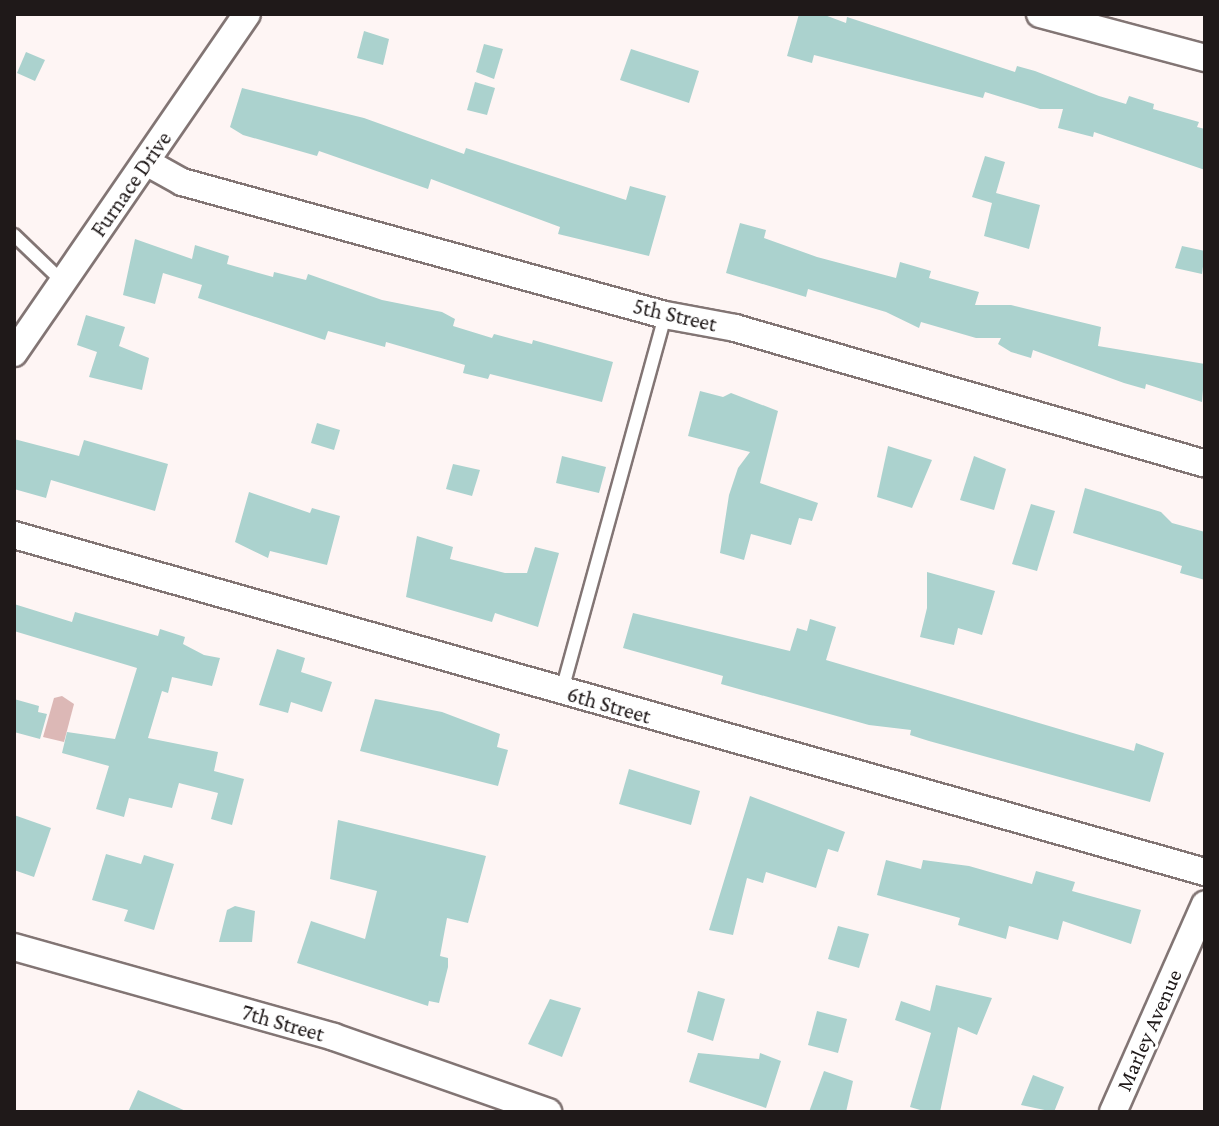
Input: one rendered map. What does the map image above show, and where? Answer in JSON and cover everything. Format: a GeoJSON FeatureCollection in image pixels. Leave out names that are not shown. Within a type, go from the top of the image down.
{"type":"FeatureCollection","features":[{"type":"Feature","properties":{"kind":"street","name":"Furnace Drive"},"geometry":{"type":"LineString","coordinates":[[14,353],[247,14]]}},
{"type":"Feature","properties":{"kind":"street"},"geometry":{"type":"LineString","coordinates":[[1040,14],[1205,58]]}},
{"type":"Feature","properties":{"kind":"street","name":"5th Street"},"geometry":{"type":"LineString","coordinates":[[146,162],[182,182],[665,315],[735,328],[1205,464]]}},
{"type":"Feature","properties":{"kind":"street","name":"6th Street"},"geometry":{"type":"LineString","coordinates":[[14,535],[1205,872]]}},
{"type":"Feature","properties":{"kind":"street","name":"Marley Avenue"},"geometry":{"type":"LineString","coordinates":[[1113,1112],[1205,904]]}},
{"type":"Feature","properties":{"kind":"street","name":"7th Street"},"geometry":{"type":"LineString","coordinates":[[14,947],[334,1037],[491,1102],[548,1112]]}},
{"type":"Feature","properties":{"kind":"lane"},"geometry":{"type":"LineString","coordinates":[[14,235],[63,282]]}},
{"type":"Feature","properties":{"kind":"lane"},"geometry":{"type":"LineString","coordinates":[[562,692],[665,315]]}},
{"type":"Feature","properties":{"kind":"shaded area"},"geometry":{"type":"Polygon","coordinates":[[[62,696],[74,704],[64,742],[43,737],[54,698],[62,696]]]}},
{"type":"Feature","properties":{"kind":"building"},"geometry":{"type":"Polygon","coordinates":[[[799,14],[822,14],[846,23],[847,17],[1015,72],[1017,66],[1035,71],[1126,104],[1129,96],[1154,104],[1153,109],[1199,122],[1197,127],[1205,129],[1205,170],[1094,132],[1093,137],[1058,128],[1063,109],[1040,109],[985,92],[983,98],[814,55],[812,63],[787,56],[799,14]]]}},
{"type":"Feature","properties":{"kind":"building"},"geometry":{"type":"Polygon","coordinates":[[[364,31],[389,39],[383,65],[357,58],[364,31]]]}},
{"type":"Feature","properties":{"kind":"building"},"geometry":{"type":"Polygon","coordinates":[[[484,44],[503,49],[494,79],[476,72],[484,44]]]}},
{"type":"Feature","properties":{"kind":"building"},"geometry":{"type":"Polygon","coordinates":[[[631,49],[699,71],[689,103],[620,80],[631,49]]]}},
{"type":"Feature","properties":{"kind":"building"},"geometry":{"type":"Polygon","coordinates":[[[26,52],[45,60],[35,81],[17,73],[26,52]]]}},
{"type":"Feature","properties":{"kind":"building"},"geometry":{"type":"Polygon","coordinates":[[[475,82],[495,88],[487,115],[467,110],[475,82]]]}},
{"type":"Feature","properties":{"kind":"building"},"geometry":{"type":"Polygon","coordinates":[[[242,88],[364,118],[464,154],[466,148],[626,200],[630,186],[666,196],[649,256],[558,234],[560,227],[431,179],[428,189],[319,151],[317,156],[243,135],[230,127],[242,88]]]}},
{"type":"Feature","properties":{"kind":"building"},"geometry":{"type":"Polygon","coordinates":[[[985,156],[1005,162],[996,193],[1040,205],[1029,249],[984,236],[992,203],[972,197],[985,156]]]}},
{"type":"Feature","properties":{"kind":"building"},"geometry":{"type":"Polygon","coordinates":[[[740,223],[766,230],[764,238],[817,257],[896,278],[900,262],[931,271],[929,278],[979,292],[975,305],[1011,305],[1101,327],[1098,346],[1205,364],[1202,402],[1146,384],[1145,389],[1124,383],[1033,350],[1031,358],[1011,352],[998,344],[1001,338],[976,338],[921,322],[919,328],[886,312],[808,289],[806,297],[726,273],[740,223]]]}},
{"type":"Feature","properties":{"kind":"building"},"geometry":{"type":"Polygon","coordinates":[[[135,239],[192,259],[195,245],[229,256],[227,264],[273,277],[274,272],[306,280],[308,274],[382,300],[442,312],[455,319],[453,326],[492,338],[494,334],[532,344],[533,340],[613,362],[602,402],[490,374],[488,379],[463,373],[465,365],[386,342],[385,347],[328,331],[325,340],[198,298],[202,285],[163,273],[155,304],[123,295],[135,239]]]}},
{"type":"Feature","properties":{"kind":"building"},"geometry":{"type":"Polygon","coordinates":[[[1182,246],[1205,251],[1202,274],[1175,268],[1182,246]]]}},
{"type":"Feature","properties":{"kind":"building"},"geometry":{"type":"Polygon","coordinates":[[[86,315],[125,327],[119,346],[149,358],[142,390],[89,377],[97,352],[77,345],[86,315]]]}},
{"type":"Feature","properties":{"kind":"building"},"geometry":{"type":"Polygon","coordinates":[[[700,391],[723,397],[731,393],[778,411],[760,483],[818,503],[812,521],[799,518],[791,545],[751,534],[744,560],[720,553],[729,495],[738,468],[750,452],[688,436],[700,391]]]}},
{"type":"Feature","properties":{"kind":"building"},"geometry":{"type":"Polygon","coordinates":[[[317,423],[340,430],[334,450],[311,443],[317,423]]]}},
{"type":"Feature","properties":{"kind":"building"},"geometry":{"type":"Polygon","coordinates":[[[14,439],[79,456],[84,440],[168,464],[155,511],[51,480],[46,498],[14,489],[14,439]]]}},
{"type":"Feature","properties":{"kind":"building"},"geometry":{"type":"Polygon","coordinates":[[[888,446],[932,460],[912,508],[877,497],[888,446]]]}},
{"type":"Feature","properties":{"kind":"building"},"geometry":{"type":"Polygon","coordinates":[[[562,456],[606,467],[599,493],[556,483],[562,456]]]}},
{"type":"Feature","properties":{"kind":"building"},"geometry":{"type":"Polygon","coordinates":[[[974,456],[1006,469],[994,510],[960,500],[974,456]]]}},
{"type":"Feature","properties":{"kind":"building"},"geometry":{"type":"Polygon","coordinates":[[[453,464],[480,470],[472,496],[446,489],[453,464]]]}},
{"type":"Feature","properties":{"kind":"building"},"geometry":{"type":"Polygon","coordinates":[[[1085,488],[1161,512],[1172,523],[1205,532],[1205,580],[1180,573],[1182,566],[1073,533],[1085,488]]]}},
{"type":"Feature","properties":{"kind":"building"},"geometry":{"type":"Polygon","coordinates":[[[249,492],[310,513],[312,508],[340,516],[327,565],[270,551],[268,558],[235,542],[249,492]]]}},
{"type":"Feature","properties":{"kind":"building"},"geometry":{"type":"Polygon","coordinates":[[[1031,504],[1055,511],[1037,571],[1012,564],[1031,504]]]}},
{"type":"Feature","properties":{"kind":"building"},"geometry":{"type":"Polygon","coordinates":[[[417,536],[453,547],[450,559],[505,573],[527,573],[535,547],[559,553],[538,627],[495,613],[492,622],[406,597],[417,536]]]}},
{"type":"Feature","properties":{"kind":"building"},"geometry":{"type":"Polygon","coordinates":[[[927,572],[995,591],[982,635],[958,628],[954,645],[920,637],[927,608],[927,572]]]}},
{"type":"Feature","properties":{"kind":"building"},"geometry":{"type":"Polygon","coordinates":[[[14,604],[72,622],[75,612],[158,636],[160,629],[185,637],[183,644],[204,655],[220,658],[212,686],[172,677],[168,693],[162,691],[148,738],[218,752],[214,771],[244,779],[232,825],[211,819],[218,793],[179,783],[172,808],[129,798],[124,817],[96,809],[109,766],[62,753],[67,732],[115,739],[137,668],[14,631],[14,604]]]}},
{"type":"Feature","properties":{"kind":"building"},"geometry":{"type":"Polygon","coordinates":[[[633,613],[790,651],[797,628],[807,631],[810,619],[836,627],[826,660],[1134,751],[1136,743],[1164,753],[1150,802],[929,741],[910,735],[911,730],[869,725],[721,684],[723,676],[623,648],[633,613]]]}},
{"type":"Feature","properties":{"kind":"building"},"geometry":{"type":"Polygon","coordinates":[[[277,649],[305,658],[301,672],[332,682],[322,712],[291,702],[288,713],[259,705],[277,649]]]}},
{"type":"Feature","properties":{"kind":"building"},"geometry":{"type":"Polygon","coordinates":[[[14,699],[39,706],[38,712],[47,714],[40,739],[14,732],[14,699]]]}},
{"type":"Feature","properties":{"kind":"building"},"geometry":{"type":"Polygon","coordinates":[[[375,699],[442,712],[500,734],[497,747],[508,750],[498,786],[360,751],[375,699]]]}},
{"type":"Feature","properties":{"kind":"building"},"geometry":{"type":"Polygon","coordinates":[[[629,769],[700,791],[691,825],[619,804],[629,769]]]}},
{"type":"Feature","properties":{"kind":"building"},"geometry":{"type":"Polygon","coordinates":[[[750,796],[845,832],[838,852],[828,849],[816,888],[766,872],[763,883],[747,878],[733,935],[709,930],[750,796]]]}},
{"type":"Feature","properties":{"kind":"building"},"geometry":{"type":"Polygon","coordinates":[[[14,815],[51,828],[34,877],[14,870],[14,815]]]}},
{"type":"Feature","properties":{"kind":"building"},"geometry":{"type":"Polygon","coordinates":[[[338,820],[486,856],[468,923],[447,918],[440,956],[448,958],[448,967],[439,1003],[429,1001],[428,1006],[297,963],[311,921],[365,939],[377,891],[330,879],[338,820]]]}},
{"type":"Feature","properties":{"kind":"building"},"geometry":{"type":"Polygon","coordinates":[[[106,854],[141,864],[144,855],[174,864],[154,930],[124,921],[128,910],[92,900],[106,854]]]}},
{"type":"Feature","properties":{"kind":"building"},"geometry":{"type":"Polygon","coordinates":[[[886,860],[921,869],[923,860],[969,866],[1032,884],[1036,871],[1075,882],[1072,891],[1141,910],[1131,944],[1063,921],[1058,940],[1009,926],[1006,939],[958,925],[960,918],[877,895],[886,860]]]}},
{"type":"Feature","properties":{"kind":"building"},"geometry":{"type":"Polygon","coordinates":[[[235,906],[255,911],[252,942],[219,942],[227,910],[235,906]]]}},
{"type":"Feature","properties":{"kind":"building"},"geometry":{"type":"Polygon","coordinates":[[[838,926],[869,934],[859,968],[828,959],[838,926]]]}},
{"type":"Feature","properties":{"kind":"building"},"geometry":{"type":"Polygon","coordinates":[[[936,985],[992,998],[977,1035],[958,1027],[940,1112],[927,1112],[910,1107],[931,1033],[895,1020],[901,1001],[930,1011],[936,985]]]}},
{"type":"Feature","properties":{"kind":"building"},"geometry":{"type":"Polygon","coordinates":[[[698,991],[725,999],[713,1041],[687,1032],[698,991]]]}},
{"type":"Feature","properties":{"kind":"building"},"geometry":{"type":"Polygon","coordinates":[[[550,999],[581,1008],[562,1057],[528,1044],[550,999]]]}},
{"type":"Feature","properties":{"kind":"building"},"geometry":{"type":"Polygon","coordinates":[[[817,1011],[847,1019],[838,1053],[808,1045],[817,1011]]]}},
{"type":"Feature","properties":{"kind":"building"},"geometry":{"type":"Polygon","coordinates":[[[698,1053],[759,1059],[760,1053],[781,1061],[766,1108],[689,1082],[698,1053]]]}},
{"type":"Feature","properties":{"kind":"building"},"geometry":{"type":"Polygon","coordinates":[[[824,1071],[853,1081],[846,1112],[809,1112],[824,1071]]]}},
{"type":"Feature","properties":{"kind":"building"},"geometry":{"type":"Polygon","coordinates":[[[1033,1075],[1064,1087],[1054,1112],[1021,1105],[1033,1075]]]}},
{"type":"Feature","properties":{"kind":"building"},"geometry":{"type":"Polygon","coordinates":[[[138,1090],[188,1112],[128,1112],[138,1090]]]}}]}
